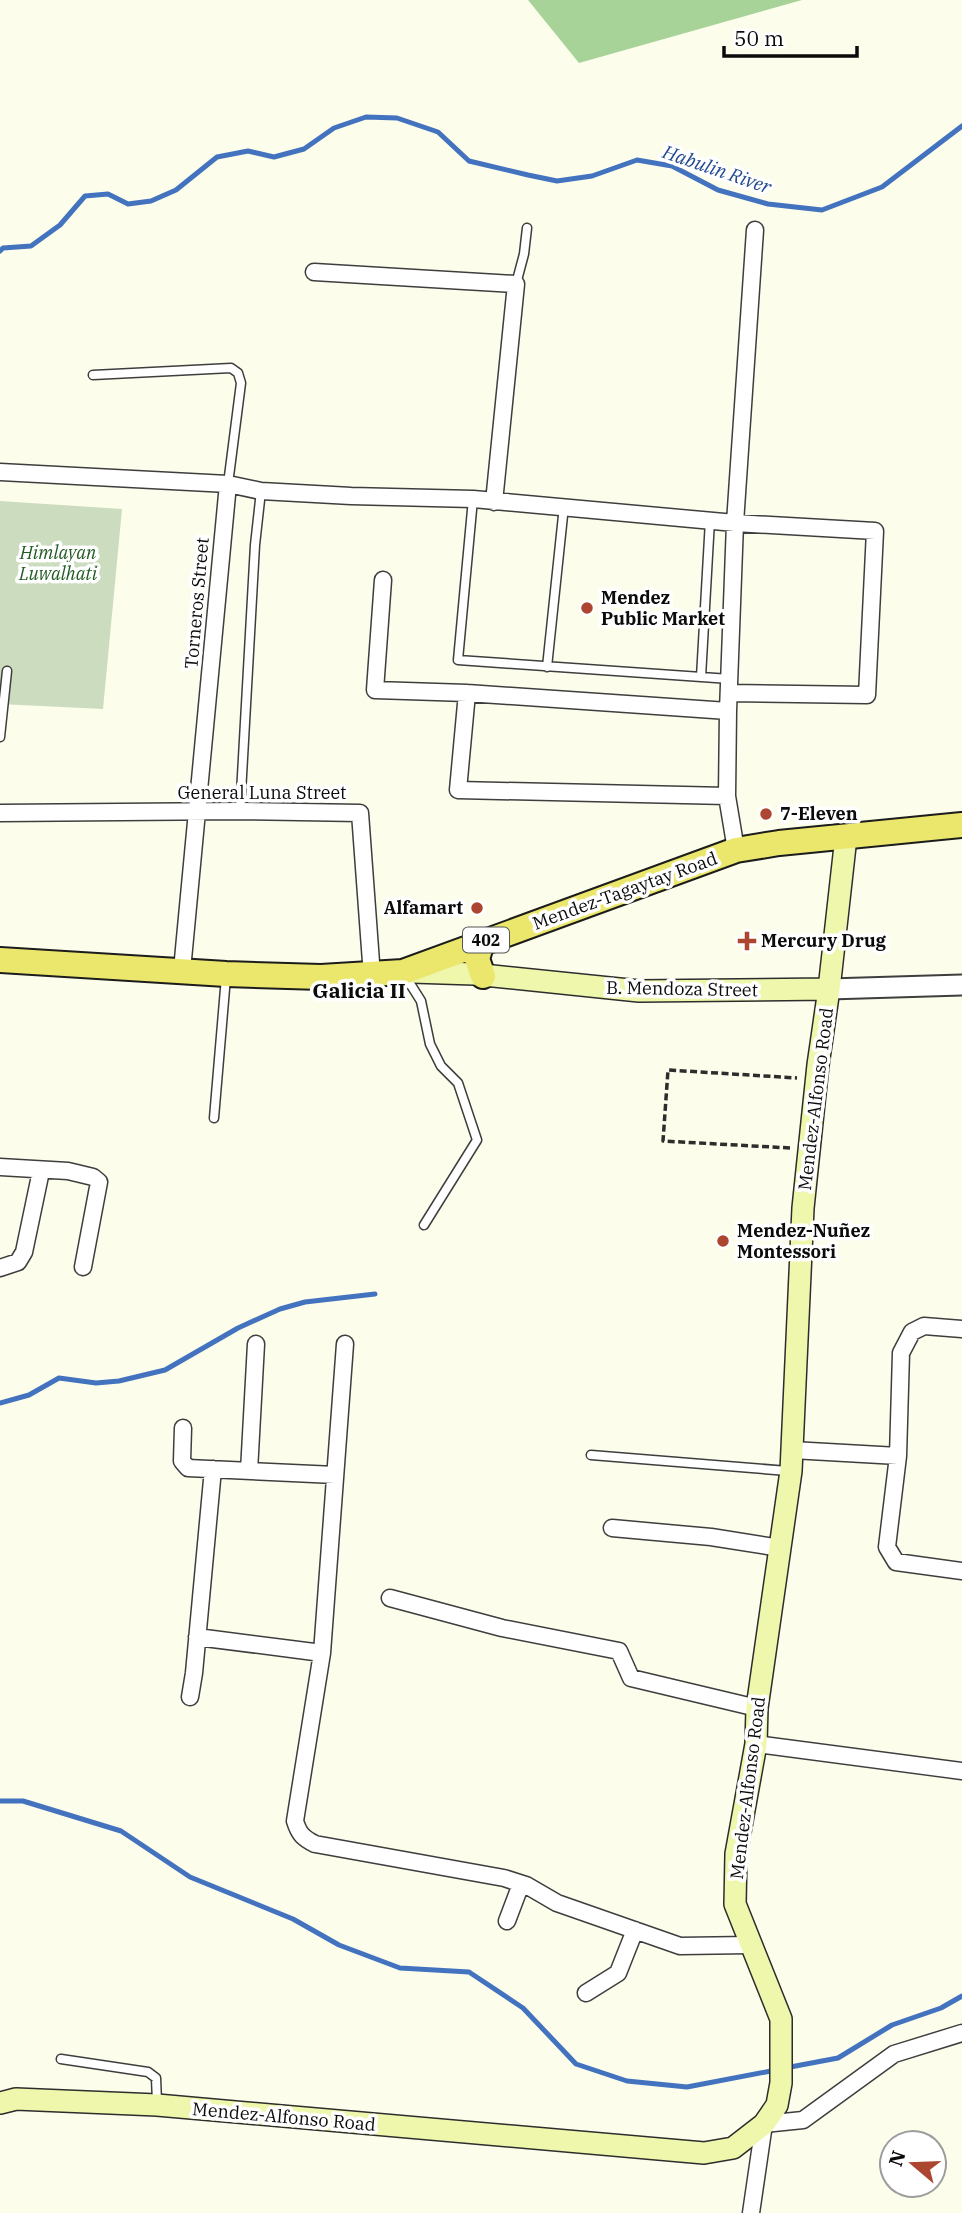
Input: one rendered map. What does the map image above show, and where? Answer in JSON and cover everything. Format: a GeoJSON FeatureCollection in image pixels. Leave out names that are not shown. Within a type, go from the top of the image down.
{"type":"FeatureCollection","features":[{"type":"Feature","properties":{"kind":"main road","name":"Mendez-Tagaytay Road"},"geometry":{"type":"LineString","coordinates":[[0,960],[321,977],[372,976],[402,972],[736,850],[962,825]]}},
{"type":"Feature","properties":{"kind":"main road","name":"Mendez-Alfonso Road"},"geometry":{"type":"LineString","coordinates":[[0,2103],[16,2099],[157,2105],[704,2153],[733,2148],[764,2123],[777,2105],[781,2083],[781,2019],[735,1904],[736,1854],[756,1744],[757,1708],[791,1472],[803,1208],[846,837]]}},
{"type":"Feature","properties":{"kind":"main road"},"geometry":{"type":"LineString","coordinates":[[482,942],[477,959],[483,976]]}},
{"type":"Feature","properties":{"kind":"main road","name":"B. Mendoza Street"},"geometry":{"type":"LineString","coordinates":[[402,972],[483,976],[639,991],[829,989]]}},
{"type":"Feature","properties":{"kind":"street"},"geometry":{"type":"LineString","coordinates":[[736,850],[727,796],[729,711],[735,523],[755,230]]}},
{"type":"Feature","properties":{"kind":"street"},"geometry":{"type":"LineString","coordinates":[[314,272],[516,284],[494,502]]}},
{"type":"Feature","properties":{"kind":"street"},"geometry":{"type":"LineString","coordinates":[[0,472],[228,484],[261,491],[473,499],[735,523],[875,531],[867,695],[730,686]]}},
{"type":"Feature","properties":{"kind":"street","name":"Torneros Street"},"geometry":{"type":"LineString","coordinates":[[182,970],[228,484]]}},
{"type":"Feature","properties":{"kind":"street"},"geometry":{"type":"LineString","coordinates":[[383,580],[375,690],[467,693],[729,711]]}},
{"type":"Feature","properties":{"kind":"street"},"geometry":{"type":"LineString","coordinates":[[467,693],[458,790],[727,796]]}},
{"type":"Feature","properties":{"kind":"street","name":"General Luna Street"},"geometry":{"type":"LineString","coordinates":[[0,813],[360,813],[372,976]]}},
{"type":"Feature","properties":{"kind":"street","name":"B. Mendoza Street"},"geometry":{"type":"LineString","coordinates":[[829,989],[962,985]]}},
{"type":"Feature","properties":{"kind":"street"},"geometry":{"type":"LineString","coordinates":[[0,1167],[68,1171],[93,1177],[99,1182],[83,1267]]}},
{"type":"Feature","properties":{"kind":"street"},"geometry":{"type":"LineString","coordinates":[[0,1268],[18,1262],[24,1252],[41,1171]]}},
{"type":"Feature","properties":{"kind":"street"},"geometry":{"type":"LineString","coordinates":[[962,1329],[923,1326],[912,1332],[901,1353],[898,1456],[887,1547],[896,1562],[962,1572]]}},
{"type":"Feature","properties":{"kind":"street"},"geometry":{"type":"LineString","coordinates":[[248,1471],[256,1344]]}},
{"type":"Feature","properties":{"kind":"street"},"geometry":{"type":"LineString","coordinates":[[345,1344],[322,1653],[295,1821],[298,1832],[304,1839],[315,1844],[504,1878],[557,1903],[680,1946],[750,1945]]}},
{"type":"Feature","properties":{"kind":"street"},"geometry":{"type":"LineString","coordinates":[[183,1428],[184,1466],[335,1475]]}},
{"type":"Feature","properties":{"kind":"street"},"geometry":{"type":"LineString","coordinates":[[792,1450],[898,1456]]}},
{"type":"Feature","properties":{"kind":"street"},"geometry":{"type":"LineString","coordinates":[[190,1697],[212,1469]]}},
{"type":"Feature","properties":{"kind":"street"},"geometry":{"type":"LineString","coordinates":[[612,1528],[712,1537],[780,1548]]}},
{"type":"Feature","properties":{"kind":"street"},"geometry":{"type":"LineString","coordinates":[[390,1598],[502,1628],[619,1651],[631,1678],[757,1708]]}},
{"type":"Feature","properties":{"kind":"street"},"geometry":{"type":"LineString","coordinates":[[197,1637],[322,1653]]}},
{"type":"Feature","properties":{"kind":"street"},"geometry":{"type":"LineString","coordinates":[[756,1744],[962,1771]]}},
{"type":"Feature","properties":{"kind":"street"},"geometry":{"type":"LineString","coordinates":[[507,1922],[521,1884]]}},
{"type":"Feature","properties":{"kind":"street"},"geometry":{"type":"LineString","coordinates":[[586,1993],[618,1973],[635,1930]]}},
{"type":"Feature","properties":{"kind":"street"},"geometry":{"type":"LineString","coordinates":[[751,2213],[764,2123],[803,2120],[894,2054],[962,2033]]}},
{"type":"Feature","properties":{"kind":"lane"},"geometry":{"type":"LineString","coordinates":[[516,284],[527,228]]}},
{"type":"Feature","properties":{"kind":"lane"},"geometry":{"type":"LineString","coordinates":[[93,375],[231,368],[238,373],[241,383],[228,484]]}},
{"type":"Feature","properties":{"kind":"lane"},"geometry":{"type":"LineString","coordinates":[[240,811],[255,545],[261,491]]}},
{"type":"Feature","properties":{"kind":"lane"},"geometry":{"type":"LineString","coordinates":[[473,499],[458,660],[701,677],[730,686]]}},
{"type":"Feature","properties":{"kind":"lane"},"geometry":{"type":"LineString","coordinates":[[547,667],[564,506]]}},
{"type":"Feature","properties":{"kind":"lane"},"geometry":{"type":"LineString","coordinates":[[701,677],[710,520]]}},
{"type":"Feature","properties":{"kind":"lane"},"geometry":{"type":"LineString","coordinates":[[0,737],[7,671]]}},
{"type":"Feature","properties":{"kind":"lane"},"geometry":{"type":"LineString","coordinates":[[402,972],[421,1001],[430,1044],[441,1066],[458,1083],[477,1140],[425,1225]]}},
{"type":"Feature","properties":{"kind":"lane"},"geometry":{"type":"LineString","coordinates":[[214,1118],[226,974]]}},
{"type":"Feature","properties":{"kind":"lane"},"geometry":{"type":"LineString","coordinates":[[591,1455],[791,1472]]}},
{"type":"Feature","properties":{"kind":"lane"},"geometry":{"type":"LineString","coordinates":[[61,2059],[148,2071],[156,2078],[157,2105]]}},
{"type":"Feature","properties":{"kind":"path"},"geometry":{"type":"LineString","coordinates":[[809,1149],[663,1141],[668,1070],[816,1079]]}},
{"type":"Feature","properties":{"kind":"green space"},"geometry":{"type":"Polygon","coordinates":[[[528,0],[802,0],[579,63],[528,0]]]}},
{"type":"Feature","properties":{"kind":"green space","name":"Himlayan Luwalhati"},"geometry":{"type":"Polygon","coordinates":[[[0,501],[122,509],[103,709],[0,704],[0,501]]]}},
{"type":"Feature","properties":{"kind":"waterway","name":"Habulin River"},"geometry":{"type":"LineString","coordinates":[[0,251],[3,248],[31,246],[60,225],[85,196],[108,194],[128,204],[151,201],[176,190],[217,157],[248,151],[274,157],[304,149],[334,128],[366,117],[397,118],[438,132],[469,161],[557,181],[592,176],[637,160],[672,166],[718,190],[768,204],[822,210],[882,187],[962,126]]}},
{"type":"Feature","properties":{"kind":"waterway"},"geometry":{"type":"LineString","coordinates":[[0,1403],[29,1395],[59,1378],[96,1383],[119,1381],[165,1370],[238,1328],[280,1309],[305,1302],[375,1294]]}},
{"type":"Feature","properties":{"kind":"waterway"},"geometry":{"type":"LineString","coordinates":[[0,1801],[23,1801],[121,1831],[190,1877],[293,1919],[339,1945],[400,1968],[469,1972],[523,2008],[576,2064],[627,2081],[687,2087],[776,2070]]}},
{"type":"Feature","properties":{"kind":"waterway"},"geometry":{"type":"LineString","coordinates":[[785,2068],[838,2058],[892,2025],[941,2008],[962,1996]]}},
{"type":"Feature","properties":{"kind":"place","name":"Mendez Public Market"},"geometry":{"type":"Point","coordinates":[587,608]}},
{"type":"Feature","properties":{"kind":"place","name":"7-Eleven"},"geometry":{"type":"Point","coordinates":[766,814]}},
{"type":"Feature","properties":{"kind":"place","name":"Alfamart"},"geometry":{"type":"Point","coordinates":[477,908]}},
{"type":"Feature","properties":{"kind":"place","name":"Mercury Drug"},"geometry":{"type":"Point","coordinates":[747,941]}},
{"type":"Feature","properties":{"kind":"place","name":"Mendez-Nuñez Montessori"},"geometry":{"type":"Point","coordinates":[723,1241]}},
{"type":"Feature","properties":{"kind":"district","name":"Galicia II"},"geometry":{"type":"Point","coordinates":[359,991]}}]}
